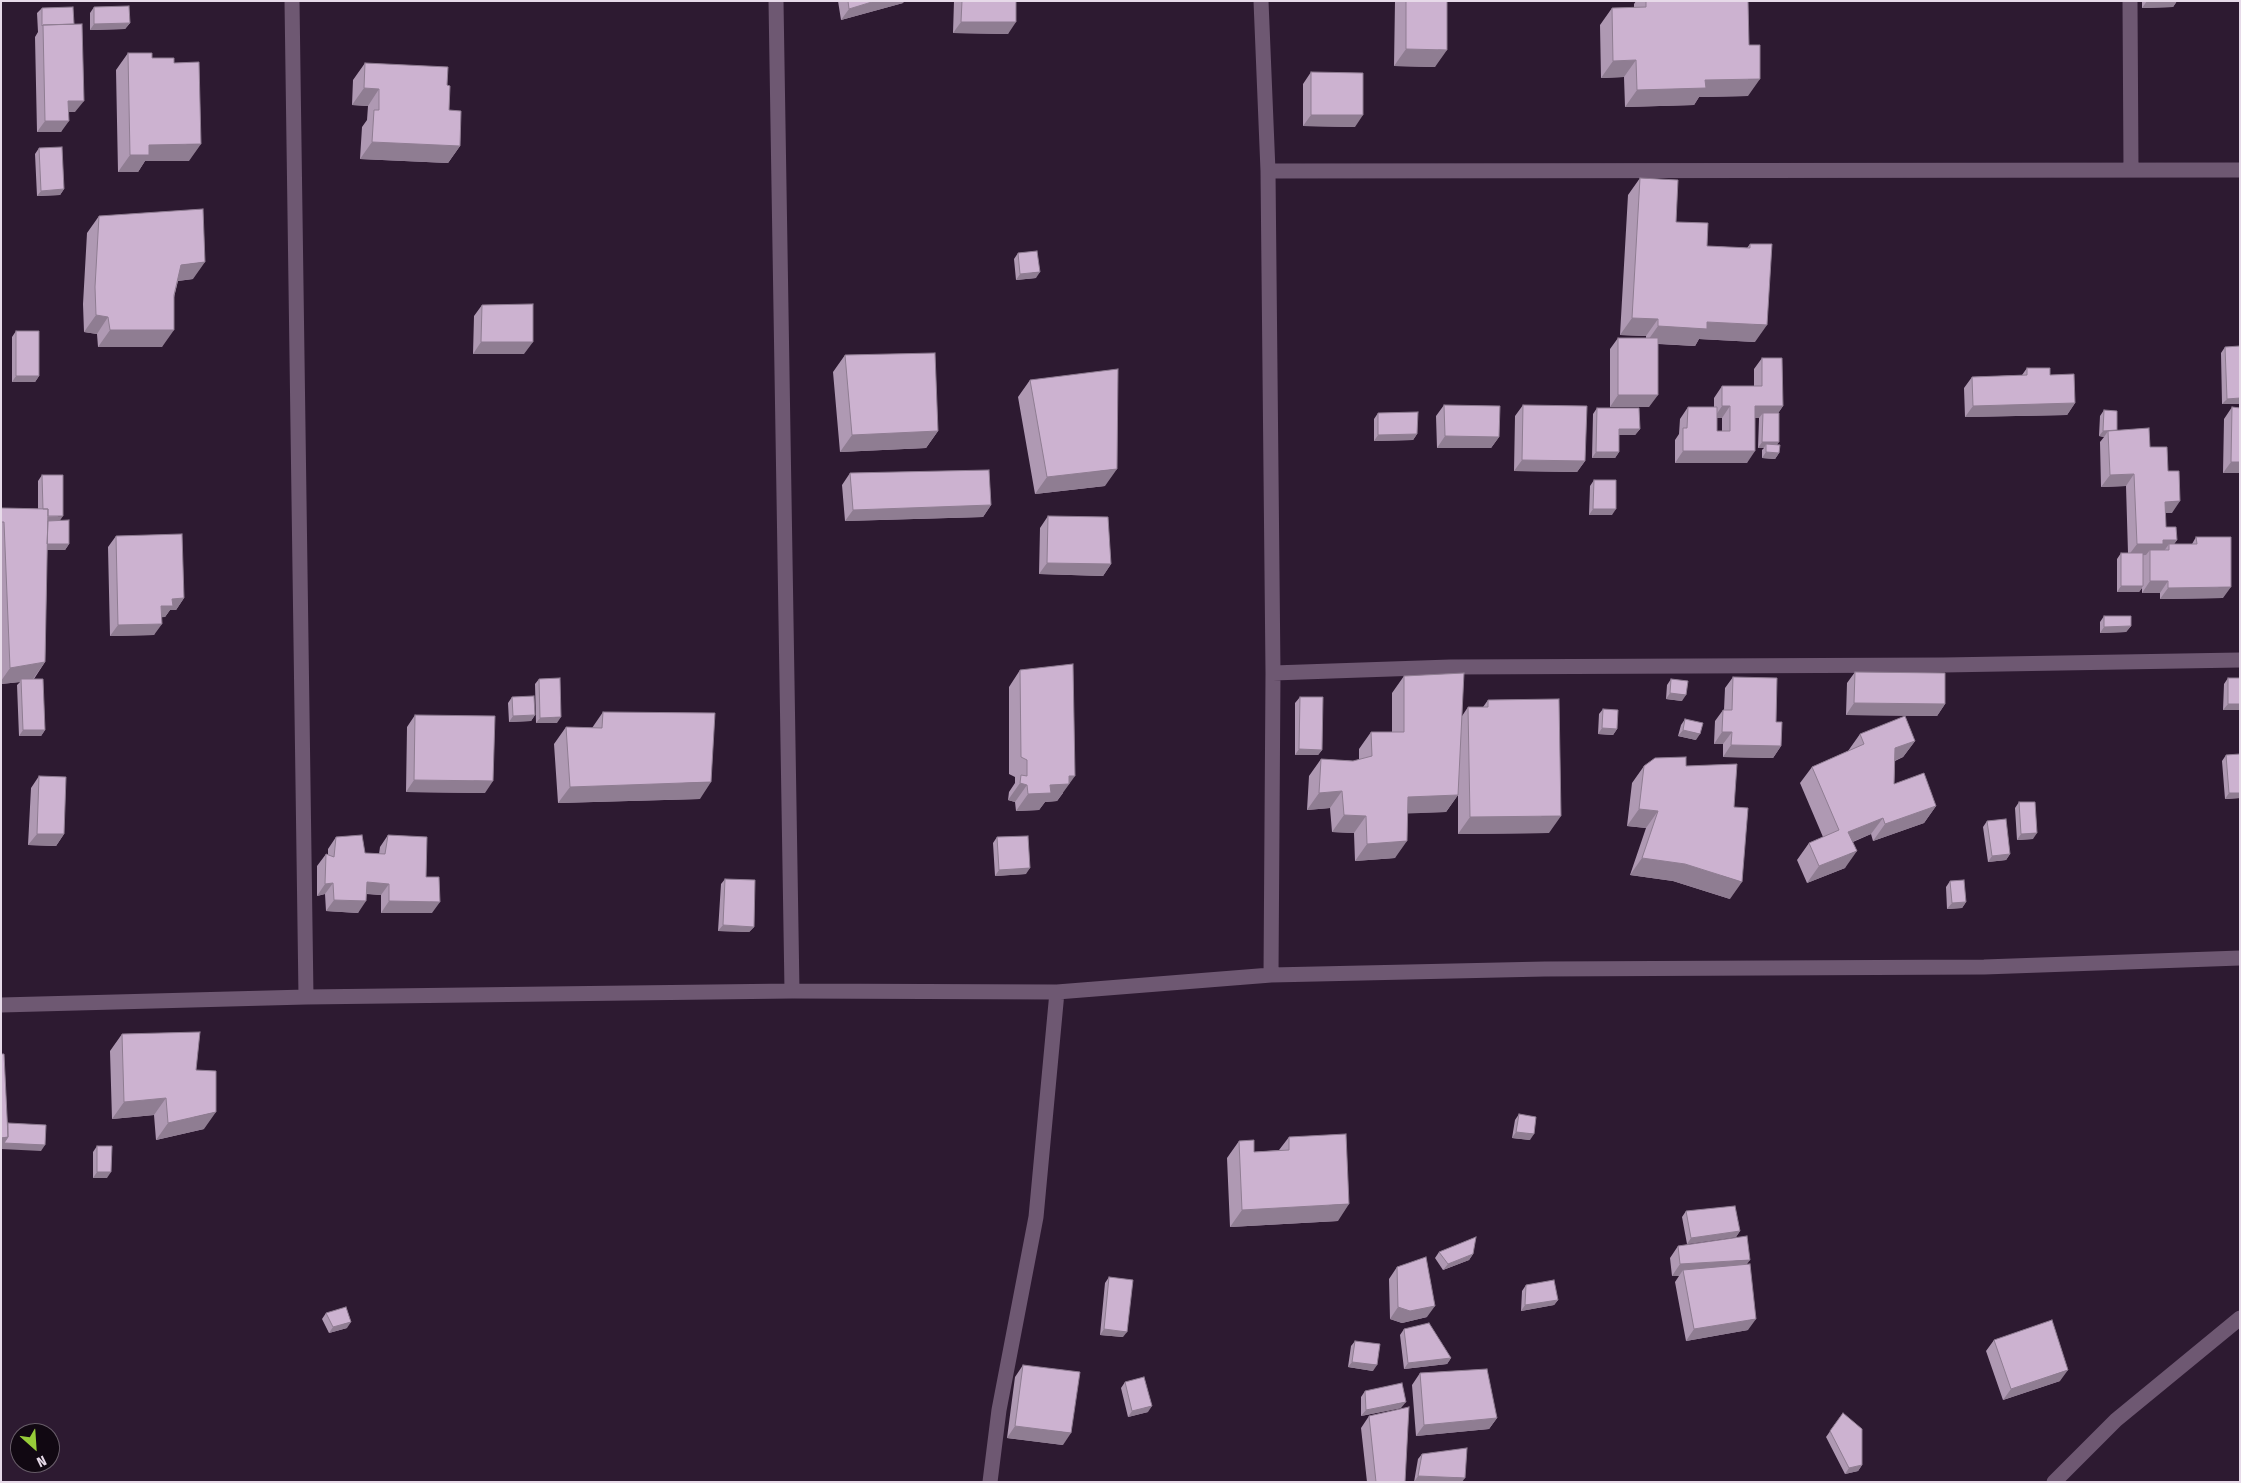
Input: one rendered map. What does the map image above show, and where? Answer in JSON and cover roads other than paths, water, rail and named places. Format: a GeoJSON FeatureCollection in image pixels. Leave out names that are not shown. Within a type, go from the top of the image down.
{"type":"FeatureCollection","features":[{"type":"Feature","properties":{"kind":"street"},"geometry":{"type":"LineString","coordinates":[[292,1],[306,997]]}},
{"type":"Feature","properties":{"kind":"street"},"geometry":{"type":"LineString","coordinates":[[776,1],[792,991]]}},
{"type":"Feature","properties":{"kind":"street"},"geometry":{"type":"LineString","coordinates":[[1261,1],[1268,171],[1272,673],[1270,975]]}},
{"type":"Feature","properties":{"kind":"street"},"geometry":{"type":"LineString","coordinates":[[2130,1],[2131,170]]}},
{"type":"Feature","properties":{"kind":"street"},"geometry":{"type":"LineString","coordinates":[[1268,171],[2240,170]]}},
{"type":"Feature","properties":{"kind":"street"},"geometry":{"type":"LineString","coordinates":[[1272,673],[1450,667],[1943,665],[2240,660]]}},
{"type":"Feature","properties":{"kind":"street"},"geometry":{"type":"LineString","coordinates":[[1,1005],[306,997],[792,991],[1057,992],[1270,975],[1555,969],[1984,967],[2240,958]]}},
{"type":"Feature","properties":{"kind":"street"},"geometry":{"type":"LineString","coordinates":[[990,1482],[999,1410],[1036,1217],[1057,992]]}},
{"type":"Feature","properties":{"kind":"street"},"geometry":{"type":"LineString","coordinates":[[2054,1482],[2116,1420],[2240,1318]]}}]}
